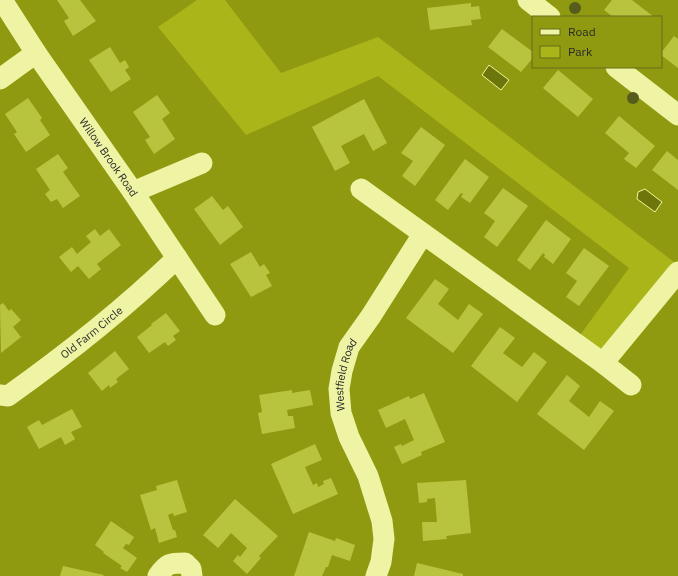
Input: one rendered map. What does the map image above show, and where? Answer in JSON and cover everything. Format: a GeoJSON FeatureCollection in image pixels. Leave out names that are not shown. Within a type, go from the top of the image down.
{"type":"FeatureCollection","features":[{"type":"Feature","properties":{"kind":"street","name":"Willow Brook Road"},"geometry":{"type":"LineString","coordinates":[[2,0],[36,53],[133,192],[215,315]]}},
{"type":"Feature","properties":{"kind":"street"},"geometry":{"type":"LineString","coordinates":[[528,0],[549,16]]}},
{"type":"Feature","properties":{"kind":"street"},"geometry":{"type":"LineString","coordinates":[[0,78],[36,53]]}},
{"type":"Feature","properties":{"kind":"street"},"geometry":{"type":"LineString","coordinates":[[617,68],[678,115]]}},
{"type":"Feature","properties":{"kind":"street"},"geometry":{"type":"LineString","coordinates":[[133,192],[202,163]]}},
{"type":"Feature","properties":{"kind":"street"},"geometry":{"type":"LineString","coordinates":[[361,189],[603,362],[630,385]]}},
{"type":"Feature","properties":{"kind":"street","name":"Westfield Road"},"geometry":{"type":"LineString","coordinates":[[376,576],[381,562],[384,539],[382,521],[368,476],[349,437],[341,413],[339,389],[342,371],[349,347],[371,316],[423,234]]}},
{"type":"Feature","properties":{"kind":"street","name":"Old Farm Circle"},"geometry":{"type":"LineString","coordinates":[[0,395],[8,396],[48,367],[143,291],[177,258]]}},
{"type":"Feature","properties":{"kind":"street"},"geometry":{"type":"LineString","coordinates":[[603,362],[678,272]]}},
{"type":"Feature","properties":{"kind":"street"},"geometry":{"type":"LineString","coordinates":[[158,576],[165,566],[171,563],[185,563],[191,569],[192,576]]}},
{"type":"Feature","properties":{"kind":"green space"},"geometry":{"type":"Polygon","coordinates":[[[197,0],[225,0],[281,73],[378,37],[678,265],[603,363],[575,342],[629,268],[378,76],[246,135],[158,27],[197,0]]]}},
{"type":"Feature","properties":{"kind":"shaded area"},"geometry":{"type":"Polygon","coordinates":[[[489,65],[509,80],[501,90],[482,75],[489,65]]]}},
{"type":"Feature","properties":{"kind":"shaded area"},"geometry":{"type":"Polygon","coordinates":[[[645,189],[662,202],[655,212],[637,199],[638,192],[645,189]]]}},
{"type":"Feature","properties":{"kind":"building"},"geometry":{"type":"Polygon","coordinates":[[[57,0],[80,0],[96,21],[73,36],[64,21],[69,18],[57,0]]]}},
{"type":"Feature","properties":{"kind":"building"},"geometry":{"type":"Polygon","coordinates":[[[612,0],[632,0],[653,16],[612,16],[604,10],[612,0]]]}},
{"type":"Feature","properties":{"kind":"building"},"geometry":{"type":"Polygon","coordinates":[[[471,3],[471,7],[479,6],[481,19],[471,20],[472,25],[430,30],[427,8],[471,3]]]}},
{"type":"Feature","properties":{"kind":"building"},"geometry":{"type":"Polygon","coordinates":[[[502,29],[532,51],[532,59],[521,72],[488,47],[502,29]]]}},
{"type":"Feature","properties":{"kind":"building"},"geometry":{"type":"Polygon","coordinates":[[[674,36],[678,39],[678,68],[662,56],[662,52],[674,36]]]}},
{"type":"Feature","properties":{"kind":"building"},"geometry":{"type":"Polygon","coordinates":[[[110,47],[120,63],[125,60],[129,67],[125,70],[131,79],[111,92],[89,60],[110,47]]]}},
{"type":"Feature","properties":{"kind":"building"},"geometry":{"type":"Polygon","coordinates":[[[558,70],[593,99],[578,117],[543,88],[558,70]]]}},
{"type":"Feature","properties":{"kind":"building"},"geometry":{"type":"Polygon","coordinates":[[[157,95],[170,113],[162,119],[175,139],[154,154],[145,140],[150,137],[133,112],[157,95]]]}},
{"type":"Feature","properties":{"kind":"building"},"geometry":{"type":"Polygon","coordinates":[[[28,98],[42,118],[40,120],[50,135],[26,152],[14,134],[17,132],[5,114],[28,98]]]}},
{"type":"Feature","properties":{"kind":"building"},"geometry":{"type":"Polygon","coordinates":[[[364,99],[387,143],[373,151],[364,134],[341,146],[350,163],[335,171],[312,127],[364,99]]]}},
{"type":"Feature","properties":{"kind":"building"},"geometry":{"type":"Polygon","coordinates":[[[619,116],[655,146],[636,168],[624,159],[629,153],[605,133],[619,116]]]}},
{"type":"Feature","properties":{"kind":"building"},"geometry":{"type":"Polygon","coordinates":[[[421,127],[445,145],[415,186],[402,176],[413,161],[401,153],[421,127]]]}},
{"type":"Feature","properties":{"kind":"building"},"geometry":{"type":"Polygon","coordinates":[[[667,151],[678,160],[678,190],[652,170],[667,151]]]}},
{"type":"Feature","properties":{"kind":"building"},"geometry":{"type":"Polygon","coordinates":[[[58,154],[68,168],[63,172],[80,196],[63,208],[57,199],[51,202],[45,194],[50,190],[36,169],[58,154]]]}},
{"type":"Feature","properties":{"kind":"building"},"geometry":{"type":"Polygon","coordinates":[[[465,159],[489,177],[470,203],[461,197],[463,194],[461,193],[448,210],[435,200],[465,159]]]}},
{"type":"Feature","properties":{"kind":"building"},"geometry":{"type":"Polygon","coordinates":[[[503,188],[528,206],[497,247],[484,237],[495,221],[484,213],[503,188]]]}},
{"type":"Feature","properties":{"kind":"building"},"geometry":{"type":"Polygon","coordinates":[[[212,196],[223,210],[228,206],[243,227],[220,245],[194,209],[212,196]]]}},
{"type":"Feature","properties":{"kind":"building"},"geometry":{"type":"Polygon","coordinates":[[[546,220],[571,239],[553,264],[544,257],[545,255],[543,253],[530,270],[517,260],[546,220]]]}},
{"type":"Feature","properties":{"kind":"building"},"geometry":{"type":"Polygon","coordinates":[[[95,229],[100,236],[109,229],[121,245],[97,264],[101,269],[89,279],[78,266],[71,272],[59,257],[72,247],[77,254],[91,242],[86,236],[95,229]]]}},
{"type":"Feature","properties":{"kind":"building"},"geometry":{"type":"Polygon","coordinates":[[[584,248],[609,266],[579,306],[566,297],[577,281],[566,273],[584,248]]]}},
{"type":"Feature","properties":{"kind":"building"},"geometry":{"type":"Polygon","coordinates":[[[251,252],[260,267],[264,264],[270,273],[266,275],[272,286],[251,297],[230,264],[251,252]]]}},
{"type":"Feature","properties":{"kind":"building"},"geometry":{"type":"Polygon","coordinates":[[[435,279],[449,289],[438,304],[458,320],[469,304],[483,314],[453,353],[406,318],[435,279]]]}},
{"type":"Feature","properties":{"kind":"building"},"geometry":{"type":"Polygon","coordinates":[[[3,303],[9,311],[11,309],[21,320],[13,327],[21,337],[1,353],[0,305],[3,303]]]}},
{"type":"Feature","properties":{"kind":"building"},"geometry":{"type":"Polygon","coordinates":[[[166,313],[180,331],[173,336],[176,340],[168,346],[165,342],[149,353],[137,337],[166,313]]]}},
{"type":"Feature","properties":{"kind":"building"},"geometry":{"type":"Polygon","coordinates":[[[500,327],[515,338],[503,353],[522,367],[534,352],[547,362],[517,402],[471,366],[500,327]]]}},
{"type":"Feature","properties":{"kind":"building"},"geometry":{"type":"Polygon","coordinates":[[[115,351],[129,369],[116,379],[118,382],[110,388],[109,385],[102,391],[88,373],[115,351]]]}},
{"type":"Feature","properties":{"kind":"building"},"geometry":{"type":"Polygon","coordinates":[[[567,375],[580,386],[569,401],[589,417],[600,401],[614,411],[584,450],[537,414],[567,375]]]}},
{"type":"Feature","properties":{"kind":"building"},"geometry":{"type":"Polygon","coordinates":[[[292,390],[292,393],[310,390],[313,405],[287,410],[288,416],[293,416],[295,428],[262,434],[258,413],[262,412],[259,395],[292,390]]]}},
{"type":"Feature","properties":{"kind":"building"},"geometry":{"type":"Polygon","coordinates":[[[424,393],[445,442],[421,452],[422,455],[402,464],[394,447],[401,444],[402,446],[414,440],[405,419],[386,428],[378,410],[409,396],[410,399],[424,393]]]}},
{"type":"Feature","properties":{"kind":"building"},"geometry":{"type":"Polygon","coordinates":[[[72,409],[82,427],[71,432],[75,439],[65,445],[61,437],[39,449],[27,427],[39,420],[42,425],[72,409]]]}},
{"type":"Feature","properties":{"kind":"building"},"geometry":{"type":"Polygon","coordinates":[[[315,444],[322,460],[305,467],[313,485],[317,483],[318,487],[324,484],[323,481],[331,478],[338,494],[293,514],[271,464],[315,444]]]}},
{"type":"Feature","properties":{"kind":"building"},"geometry":{"type":"Polygon","coordinates":[[[177,480],[187,512],[174,516],[173,513],[168,515],[177,537],[159,543],[155,528],[151,530],[140,495],[157,490],[156,486],[177,480]]]}},
{"type":"Feature","properties":{"kind":"building"},"geometry":{"type":"Polygon","coordinates":[[[466,480],[471,533],[446,536],[447,539],[423,541],[422,522],[437,522],[435,498],[427,499],[427,502],[419,503],[417,483],[466,480]]]}},
{"type":"Feature","properties":{"kind":"building"},"geometry":{"type":"Polygon","coordinates":[[[235,499],[278,536],[259,556],[261,558],[247,574],[233,561],[238,555],[240,557],[247,548],[231,533],[218,548],[203,535],[235,499]]]}},
{"type":"Feature","properties":{"kind":"building"},"geometry":{"type":"Polygon","coordinates":[[[111,521],[134,537],[129,545],[126,544],[123,548],[137,558],[127,572],[120,568],[122,566],[103,553],[104,552],[95,545],[111,521]]]}},
{"type":"Feature","properties":{"kind":"building"},"geometry":{"type":"Polygon","coordinates":[[[309,532],[335,541],[336,538],[355,545],[350,561],[332,555],[328,567],[326,567],[322,576],[294,576],[309,532]]]}},
{"type":"Feature","properties":{"kind":"building"},"geometry":{"type":"Polygon","coordinates":[[[417,563],[463,574],[463,576],[414,576],[417,563]]]}},
{"type":"Feature","properties":{"kind":"building"},"geometry":{"type":"Polygon","coordinates":[[[63,566],[104,575],[60,576],[63,566]]]}}]}
